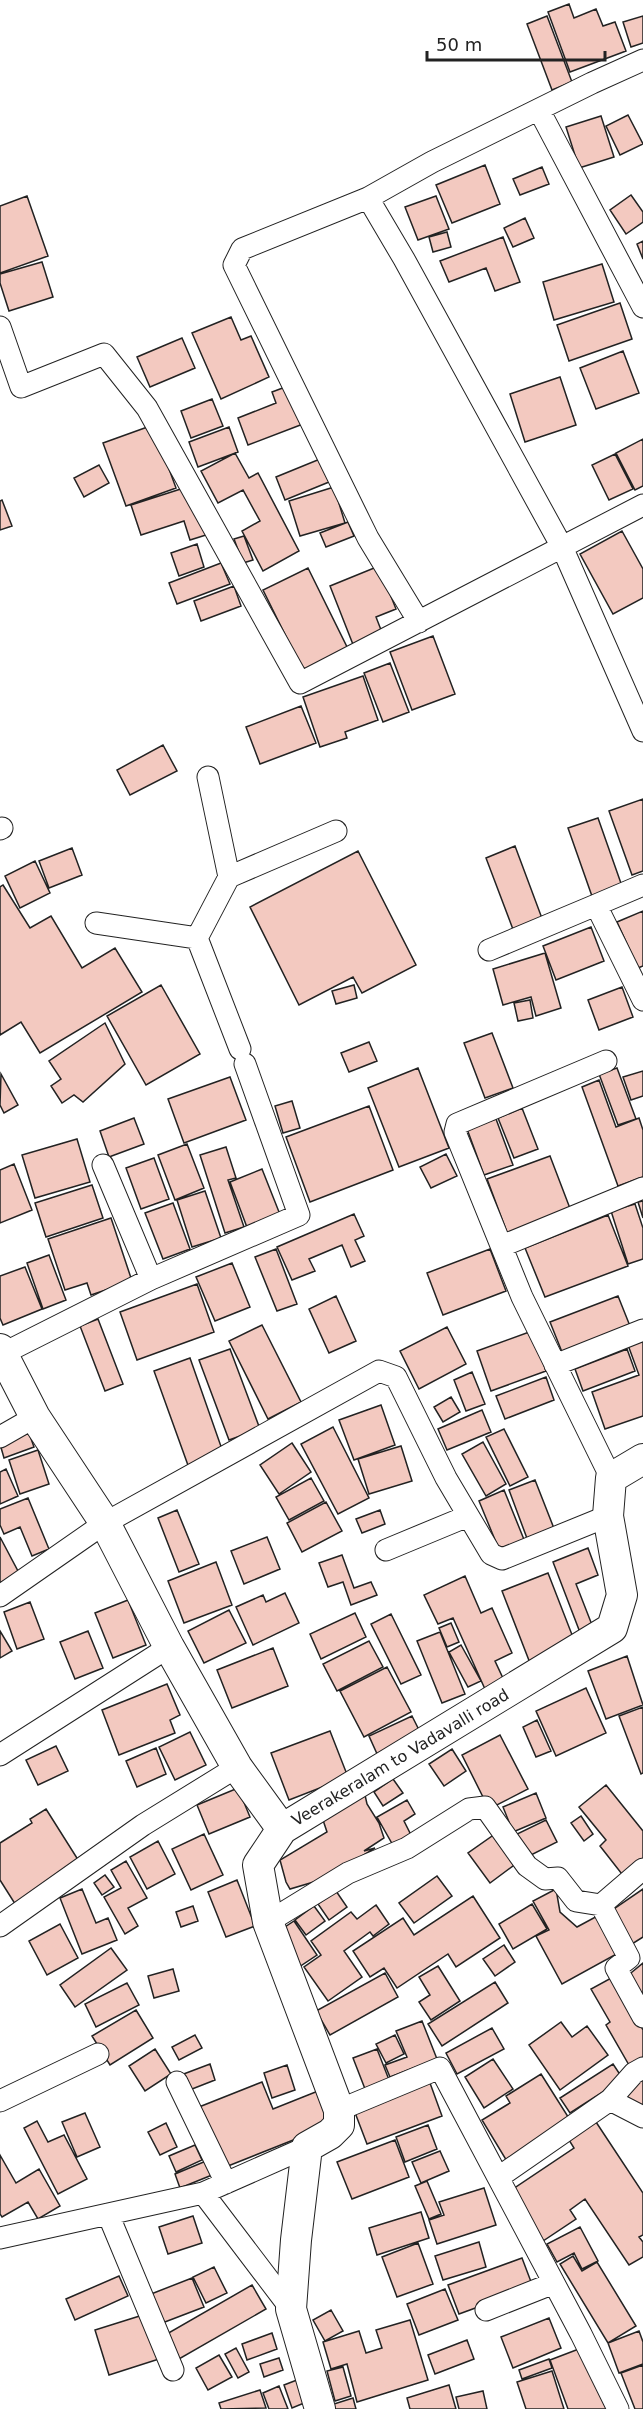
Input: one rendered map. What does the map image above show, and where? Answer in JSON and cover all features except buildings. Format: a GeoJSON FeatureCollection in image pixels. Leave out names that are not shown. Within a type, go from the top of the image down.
{"type":"FeatureCollection","features":[{"type":"Feature","properties":{"kind":"street"},"geometry":{"type":"LineString","coordinates":[[418,621],[368,538],[234,265],[242,249],[368,198],[432,162],[643,60]]}},
{"type":"Feature","properties":{"kind":"street"},"geometry":{"type":"LineString","coordinates":[[539,110],[643,307]]}},
{"type":"Feature","properties":{"kind":"street"},"geometry":{"type":"LineString","coordinates":[[368,198],[562,547],[643,731]]}},
{"type":"Feature","properties":{"kind":"street"},"geometry":{"type":"LineString","coordinates":[[0,327],[21,387],[104,354],[147,408],[300,683],[643,505]]}},
{"type":"Feature","properties":{"kind":"street"},"geometry":{"type":"LineString","coordinates":[[208,777],[229,877]]}},
{"type":"Feature","properties":{"kind":"street"},"geometry":{"type":"LineString","coordinates":[[282,1828],[237,1767],[169,1647],[105,1523],[35,1417],[1,1352],[151,1279],[299,1215],[243,1057],[197,938],[229,877],[336,831]]}},
{"type":"Feature","properties":{"kind":"street"},"geometry":{"type":"LineString","coordinates":[[489,950],[643,885]]}},
{"type":"Feature","properties":{"kind":"street"},"geometry":{"type":"LineString","coordinates":[[596,905],[643,1000]]}},
{"type":"Feature","properties":{"kind":"street"},"geometry":{"type":"LineString","coordinates":[[96,924],[197,938]]}},
{"type":"Feature","properties":{"kind":"street"},"geometry":{"type":"LineString","coordinates":[[606,1061],[457,1124],[455,1132],[522,1297],[611,1478],[643,1459]]}},
{"type":"Feature","properties":{"kind":"street"},"geometry":{"type":"LineString","coordinates":[[103,1164],[151,1279]]}},
{"type":"Feature","properties":{"kind":"street"},"geometry":{"type":"LineString","coordinates":[[502,1246],[643,1188]]}},
{"type":"Feature","properties":{"kind":"street"},"geometry":{"type":"LineString","coordinates":[[555,1365],[643,1330]]}},
{"type":"Feature","properties":{"kind":"street"},"geometry":{"type":"LineString","coordinates":[[0,1596],[105,1523],[379,1371],[396,1377],[446,1478],[491,1554],[502,1559],[608,1516]]}},
{"type":"Feature","properties":{"kind":"street"},"geometry":{"type":"LineString","coordinates":[[0,1437],[35,1417]]}},
{"type":"Feature","properties":{"kind":"street","name":"Veerakeralam to Vadavalli road"},"geometry":{"type":"LineString","coordinates":[[339,2110],[268,1923],[258,1865],[282,1828],[612,1628],[622,1595],[608,1516],[611,1478]]}},
{"type":"Feature","properties":{"kind":"street"},"geometry":{"type":"LineString","coordinates":[[386,1550],[468,1515]]}},
{"type":"Feature","properties":{"kind":"street"},"geometry":{"type":"LineString","coordinates":[[0,1755],[169,1647]]}},
{"type":"Feature","properties":{"kind":"street"},"geometry":{"type":"LineString","coordinates":[[0,1926],[143,1825],[237,1767]]}},
{"type":"Feature","properties":{"kind":"street"},"geometry":{"type":"LineString","coordinates":[[268,1923],[348,1873],[407,1848],[469,1809],[485,1807],[527,1866],[544,1879],[558,1878],[576,1901],[601,1905],[643,1869]]}},
{"type":"Feature","properties":{"kind":"street"},"geometry":{"type":"LineString","coordinates":[[601,1905],[629,1958],[616,1968],[643,2018]]}},
{"type":"Feature","properties":{"kind":"street"},"geometry":{"type":"LineString","coordinates":[[0,2101],[98,2054]]}},
{"type":"Feature","properties":{"kind":"street"},"geometry":{"type":"LineString","coordinates":[[2,2234],[203,2193],[307,2147],[330,2134],[339,2125],[339,2110],[440,2068],[499,2177],[618,2409]]}},
{"type":"Feature","properties":{"kind":"street"},"geometry":{"type":"LineString","coordinates":[[499,2177],[610,2100],[634,2073],[643,2068]]}},
{"type":"Feature","properties":{"kind":"street"},"geometry":{"type":"LineString","coordinates":[[177,2082],[226,2183]]}},
{"type":"Feature","properties":{"kind":"street"},"geometry":{"type":"LineString","coordinates":[[610,2100],[643,2117]]}},
{"type":"Feature","properties":{"kind":"street"},"geometry":{"type":"LineString","coordinates":[[307,2147],[296,2240],[291,2309],[320,2409]]}},
{"type":"Feature","properties":{"kind":"street"},"geometry":{"type":"LineString","coordinates":[[203,2193],[291,2309]]}},
{"type":"Feature","properties":{"kind":"street"},"geometry":{"type":"LineString","coordinates":[[108,2214],[173,2370]]}},
{"type":"Feature","properties":{"kind":"street"},"geometry":{"type":"LineString","coordinates":[[486,2310],[554,2283]]}}]}
